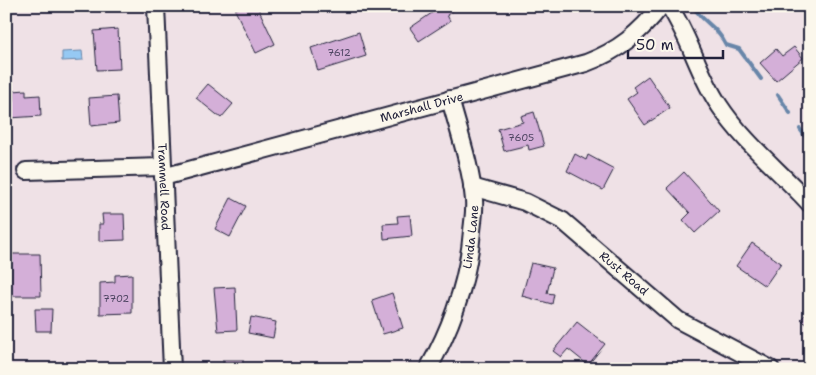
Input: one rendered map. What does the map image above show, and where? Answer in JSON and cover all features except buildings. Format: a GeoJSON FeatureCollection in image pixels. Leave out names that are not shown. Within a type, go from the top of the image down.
{"type":"FeatureCollection","features":[{"type":"Feature","properties":{"kind":"street","name":"Trammell Road"},"geometry":{"type":"LineString","coordinates":[[156,6],[172,369]]}},
{"type":"Feature","properties":{"kind":"street","name":"Marshall Drive"},"geometry":{"type":"LineString","coordinates":[[26,171],[162,172],[450,99],[604,56],[634,37],[661,6]]}},
{"type":"Feature","properties":{"kind":"street"},"geometry":{"type":"LineString","coordinates":[[669,6],[682,25],[708,88],[719,106],[740,132],[810,204]]}},
{"type":"Feature","properties":{"kind":"street","name":"Linda Lane"},"geometry":{"type":"LineString","coordinates":[[428,369],[452,323],[464,283],[472,241],[474,203],[472,187],[450,99]]}},
{"type":"Feature","properties":{"kind":"street","name":"Rust Road"},"geometry":{"type":"LineString","coordinates":[[472,187],[525,202],[564,221],[678,320],[771,369]]}},
{"type":"Feature","properties":{"kind":"water"},"geometry":{"type":"Polygon","coordinates":[[[82,51],[83,60],[62,61],[62,52],[82,51]]]}},
{"type":"Feature","properties":{"kind":"waterway"},"geometry":{"type":"LineString","coordinates":[[693,6],[701,17],[718,33],[726,45],[739,49],[761,79]]}},
{"type":"Feature","properties":{"kind":"waterway"},"geometry":{"type":"LineString","coordinates":[[778,95],[790,113]]}},
{"type":"Feature","properties":{"kind":"waterway"},"geometry":{"type":"LineString","coordinates":[[800,129],[810,143]]}}]}
